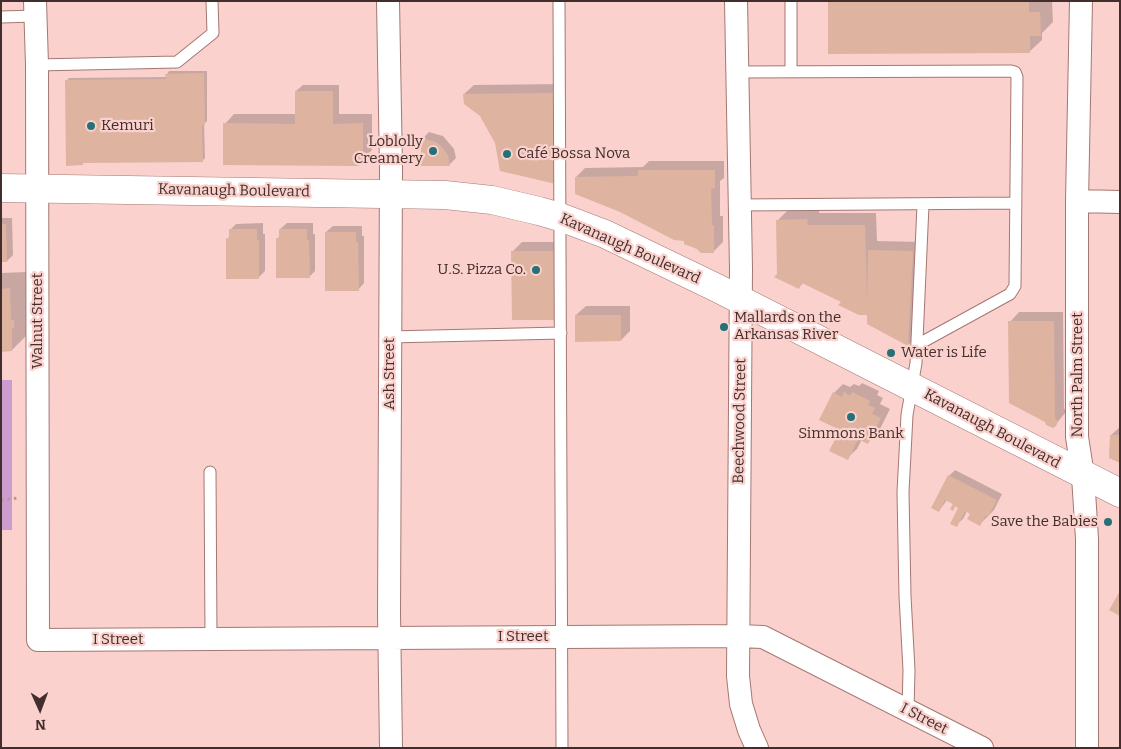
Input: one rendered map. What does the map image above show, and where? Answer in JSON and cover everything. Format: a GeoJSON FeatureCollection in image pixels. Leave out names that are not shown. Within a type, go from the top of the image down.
{"type":"FeatureCollection","features":[{"type":"Feature","properties":{"kind":"street","name":"Ash Street"},"geometry":{"type":"LineString","coordinates":[[388,1],[391,193],[389,638],[391,748]]}},
{"type":"Feature","properties":{"kind":"street","name":"Beechwood Street"},"geometry":{"type":"LineString","coordinates":[[736,1],[740,205],[738,676],[741,704],[748,730],[757,748]]}},
{"type":"Feature","properties":{"kind":"street","name":"North Palm Street"},"geometry":{"type":"LineString","coordinates":[[1081,1],[1077,201],[1077,437],[1083,476],[1087,539],[1087,748]]}},
{"type":"Feature","properties":{"kind":"street","name":"Walnut Street"},"geometry":{"type":"LineString","coordinates":[[35,9],[37,65],[38,640]]}},
{"type":"Feature","properties":{"kind":"street","name":"Kavanaugh Boulevard"},"geometry":{"type":"LineString","coordinates":[[1,188],[445,195],[492,200],[560,217],[605,234],[740,300],[1083,476],[1120,493]]}},
{"type":"Feature","properties":{"kind":"street"},"geometry":{"type":"LineString","coordinates":[[1077,201],[1120,202]]}},
{"type":"Feature","properties":{"kind":"street","name":"I Street"},"geometry":{"type":"LineString","coordinates":[[38,640],[763,637],[982,748]]}},
{"type":"Feature","properties":{"kind":"lane"},"geometry":{"type":"LineString","coordinates":[[37,65],[177,62],[213,33],[212,1]]}},
{"type":"Feature","properties":{"kind":"lane"},"geometry":{"type":"LineString","coordinates":[[560,1],[562,748]]}},
{"type":"Feature","properties":{"kind":"lane"},"geometry":{"type":"LineString","coordinates":[[791,1],[791,72]]}},
{"type":"Feature","properties":{"kind":"lane"},"geometry":{"type":"LineString","coordinates":[[1,17],[35,9]]}},
{"type":"Feature","properties":{"kind":"lane"},"geometry":{"type":"LineString","coordinates":[[737,72],[1015,72],[1017,77],[1016,286],[1010,294],[917,345]]}},
{"type":"Feature","properties":{"kind":"lane"},"geometry":{"type":"LineString","coordinates":[[740,205],[1015,203]]}},
{"type":"Feature","properties":{"kind":"lane"},"geometry":{"type":"LineString","coordinates":[[908,711],[910,670],[905,596],[903,492],[907,414],[917,345],[922,205]]}},
{"type":"Feature","properties":{"kind":"lane"},"geometry":{"type":"LineString","coordinates":[[390,337],[561,333]]}},
{"type":"Feature","properties":{"kind":"lane"},"geometry":{"type":"LineString","coordinates":[[210,472],[211,639]]}},
{"type":"Feature","properties":{"kind":"shaded area"},"geometry":{"type":"Polygon","coordinates":[[[1,380],[12,380],[12,530],[1,530],[1,380]]]}},
{"type":"Feature","properties":{"kind":"building"},"geometry":{"type":"Polygon","coordinates":[[[828,1],[1029,1],[1029,12],[1040,12],[1041,36],[1030,36],[1030,53],[828,54],[828,1]]]}},
{"type":"Feature","properties":{"kind":"building"},"geometry":{"type":"Polygon","coordinates":[[[204,73],[205,125],[202,125],[203,162],[83,163],[83,165],[66,166],[65,80],[166,79],[165,74],[204,73]]]}},
{"type":"Feature","properties":{"kind":"building"},"geometry":{"type":"Polygon","coordinates":[[[295,91],[333,91],[333,124],[363,123],[363,161],[358,166],[223,165],[223,123],[295,124],[295,91]]]}},
{"type":"Feature","properties":{"kind":"building"},"geometry":{"type":"Polygon","coordinates":[[[554,93],[556,184],[500,171],[495,143],[480,116],[464,104],[463,94],[554,93]]]}},
{"type":"Feature","properties":{"kind":"building","name":"Loblolly Creamery"},"geometry":{"type":"Polygon","coordinates":[[[421,138],[436,142],[442,147],[448,155],[450,166],[421,166],[421,138]]]}},
{"type":"Feature","properties":{"kind":"building"},"geometry":{"type":"Polygon","coordinates":[[[638,170],[715,170],[715,188],[711,189],[714,253],[701,253],[697,249],[684,244],[684,241],[674,240],[620,212],[575,194],[575,177],[638,176],[638,170]]]}},
{"type":"Feature","properties":{"kind":"building"},"geometry":{"type":"Polygon","coordinates":[[[808,219],[807,225],[865,225],[867,301],[868,250],[913,251],[908,346],[867,324],[867,315],[859,315],[838,305],[841,302],[802,283],[799,289],[774,277],[777,274],[776,220],[808,219]]]}},
{"type":"Feature","properties":{"kind":"building"},"geometry":{"type":"Polygon","coordinates":[[[1,224],[6,224],[7,262],[1,262],[1,224]]]}},
{"type":"Feature","properties":{"kind":"building"},"geometry":{"type":"Polygon","coordinates":[[[229,229],[257,229],[257,240],[259,240],[259,279],[226,279],[226,239],[229,238],[229,229]]]}},
{"type":"Feature","properties":{"kind":"building"},"geometry":{"type":"Polygon","coordinates":[[[279,229],[307,229],[310,278],[276,278],[276,238],[279,239],[279,229]]]}},
{"type":"Feature","properties":{"kind":"building"},"geometry":{"type":"Polygon","coordinates":[[[325,232],[356,232],[359,291],[325,291],[325,232]]]}},
{"type":"Feature","properties":{"kind":"building"},"geometry":{"type":"Polygon","coordinates":[[[511,251],[556,251],[557,320],[512,320],[511,251]]]}},
{"type":"Feature","properties":{"kind":"building"},"geometry":{"type":"Polygon","coordinates":[[[10,288],[11,320],[14,320],[12,351],[1,352],[1,289],[10,288]]]}},
{"type":"Feature","properties":{"kind":"building"},"geometry":{"type":"Polygon","coordinates":[[[575,315],[621,315],[621,341],[575,342],[575,315]]]}},
{"type":"Feature","properties":{"kind":"building"},"geometry":{"type":"Polygon","coordinates":[[[1008,321],[1054,321],[1055,418],[1058,422],[1053,428],[1009,403],[1008,321]]]}},
{"type":"Feature","properties":{"kind":"building"},"geometry":{"type":"Polygon","coordinates":[[[833,392],[842,397],[844,392],[850,396],[852,392],[870,401],[868,405],[875,408],[872,414],[881,418],[868,444],[858,439],[848,460],[829,451],[840,430],[819,420],[833,392]]]}},
{"type":"Feature","properties":{"kind":"building"},"geometry":{"type":"Polygon","coordinates":[[[1110,435],[1120,435],[1120,463],[1109,458],[1110,435]]]}},
{"type":"Feature","properties":{"kind":"building"},"geometry":{"type":"Polygon","coordinates":[[[948,475],[997,500],[988,517],[985,516],[980,526],[967,519],[970,514],[965,511],[957,527],[950,524],[958,508],[955,506],[953,511],[950,509],[953,504],[945,500],[939,512],[931,508],[948,475]]]}},
{"type":"Feature","properties":{"kind":"building"},"geometry":{"type":"Polygon","coordinates":[[[1120,591],[1120,616],[1109,610],[1120,591]]]}},
{"type":"Feature","properties":{"kind":"place","name":"Kemuri"},"geometry":{"type":"Point","coordinates":[91,126]}},
{"type":"Feature","properties":{"kind":"place","name":"Loblolly Creamery"},"geometry":{"type":"Point","coordinates":[433,151]}},
{"type":"Feature","properties":{"kind":"place","name":"Café Bossa Nova"},"geometry":{"type":"Point","coordinates":[507,154]}},
{"type":"Feature","properties":{"kind":"place","name":"U.S. Pizza Co."},"geometry":{"type":"Point","coordinates":[536,270]}},
{"type":"Feature","properties":{"kind":"place","name":"Mallards on the Arkansas River"},"geometry":{"type":"Point","coordinates":[724,327]}},
{"type":"Feature","properties":{"kind":"place","name":"Water is Life"},"geometry":{"type":"Point","coordinates":[891,353]}},
{"type":"Feature","properties":{"kind":"place","name":"Simmons Bank"},"geometry":{"type":"Point","coordinates":[851,417]}},
{"type":"Feature","properties":{"kind":"place","name":"Save the Babies"},"geometry":{"type":"Point","coordinates":[1108,522]}}]}
